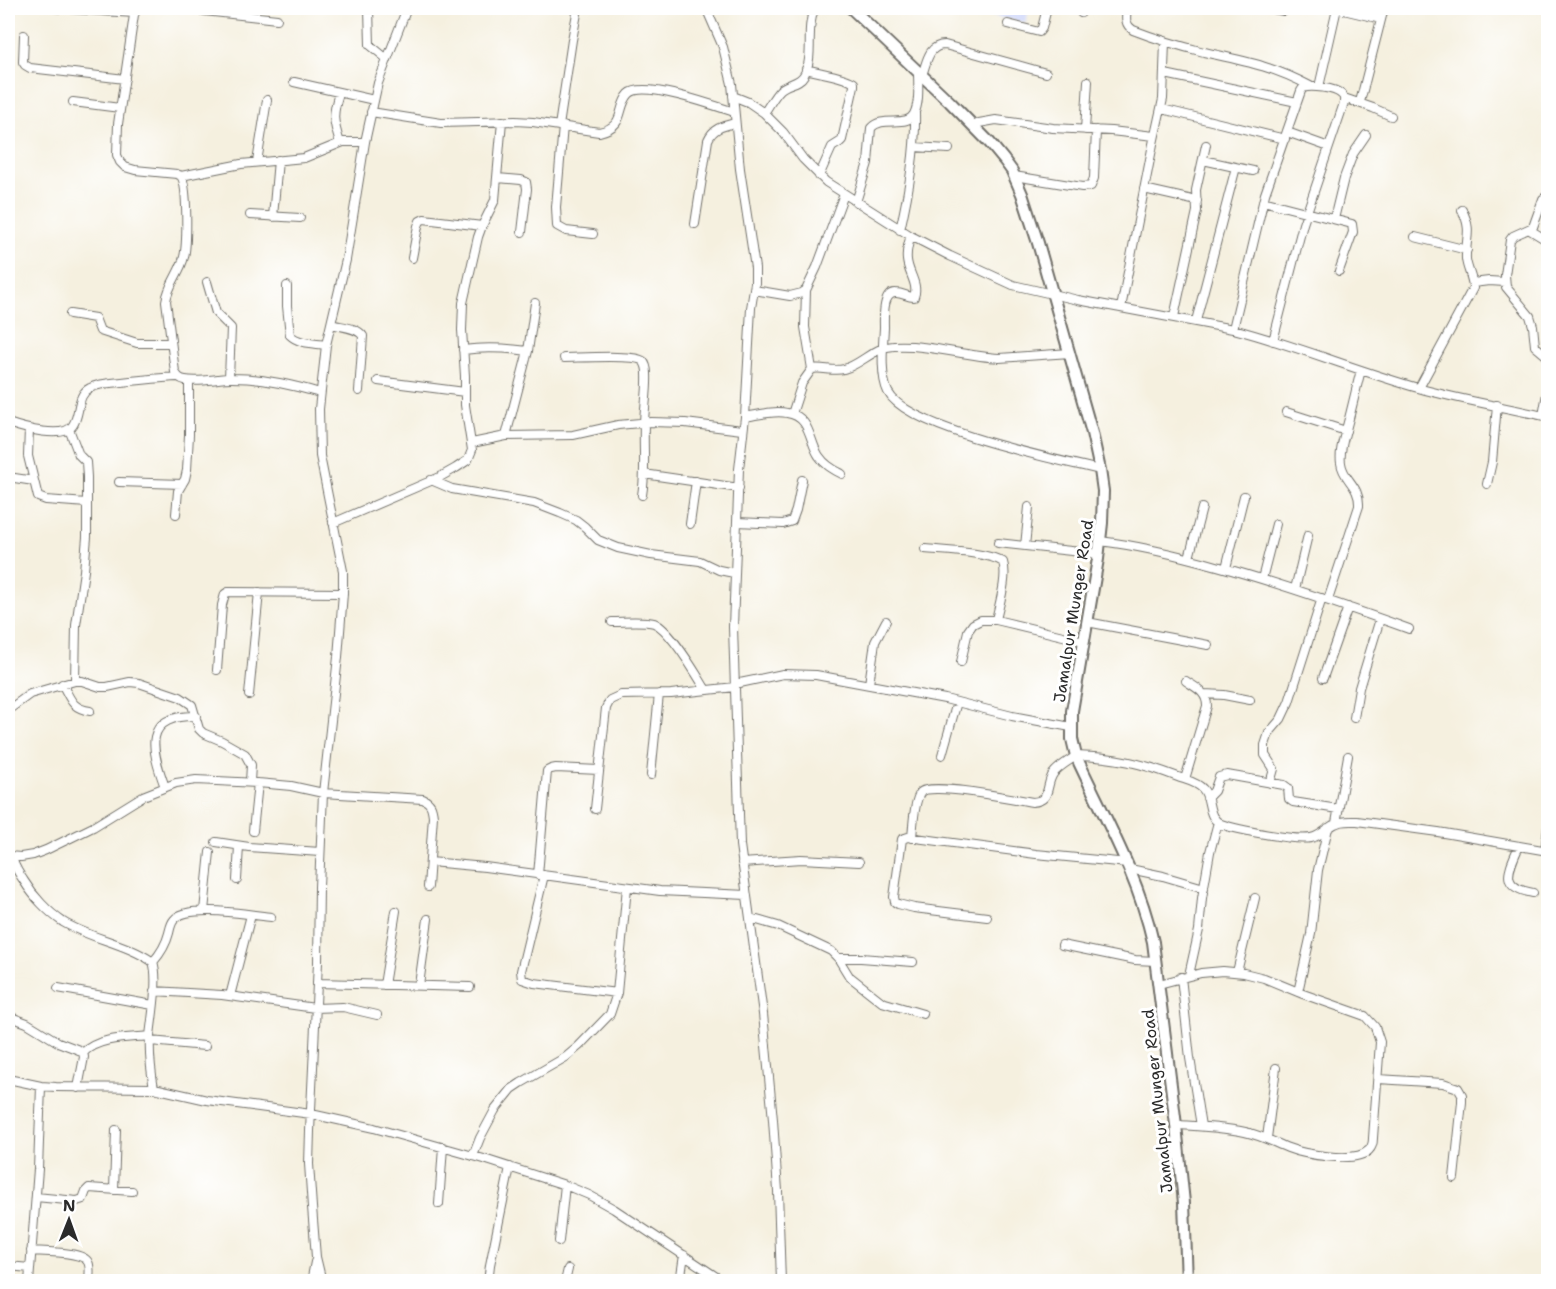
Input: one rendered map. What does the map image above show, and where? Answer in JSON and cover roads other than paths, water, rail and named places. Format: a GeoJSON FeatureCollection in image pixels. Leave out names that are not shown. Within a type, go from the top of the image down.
{"type":"FeatureCollection","features":[{"type":"Feature","properties":{"kind":"street"},"geometry":{"type":"LineString","coordinates":[[54,8],[135,10],[120,108],[117,146],[117,155],[125,167],[135,170],[170,172],[181,177],[257,162],[304,158],[340,143],[365,142]]}},
{"type":"Feature","properties":{"kind":"street"},"geometry":{"type":"LineString","coordinates":[[177,8],[234,11],[277,19]]}},
{"type":"Feature","properties":{"kind":"street"},"geometry":{"type":"LineString","coordinates":[[369,8],[370,45],[387,59]]}},
{"type":"Feature","properties":{"kind":"street"},"geometry":{"type":"LineString","coordinates":[[322,1281],[316,1257],[309,1164],[323,793],[338,657],[343,571],[320,448],[320,393],[326,345],[346,260],[371,112],[378,82],[407,8]]}},
{"type":"Feature","properties":{"kind":"street"},"geometry":{"type":"LineString","coordinates":[[578,8],[561,126],[557,226],[566,231],[592,234]]}},
{"type":"Feature","properties":{"kind":"street"},"geometry":{"type":"LineString","coordinates":[[706,8],[723,47],[729,72],[744,200],[755,268],[742,430],[733,627],[742,863],[763,1014],[773,1120],[781,1281]]}},
{"type":"Feature","properties":{"kind":"street"},"geometry":{"type":"LineString","coordinates":[[764,113],[784,86],[802,78],[806,69],[813,12],[821,8],[851,8]]}},
{"type":"Feature","properties":{"kind":"street","name":"Jamalpur Munger Road"},"geometry":{"type":"LineString","coordinates":[[851,8],[974,126],[1004,159],[1014,176],[1038,243],[1092,433],[1101,470],[1103,508],[1101,542],[1071,727],[1076,756],[1129,866],[1148,921],[1156,960],[1176,1125],[1184,1203],[1187,1281]]}},
{"type":"Feature","properties":{"kind":"street"},"geometry":{"type":"LineString","coordinates":[[1008,24],[1039,32],[1047,8]]}},
{"type":"Feature","properties":{"kind":"street"},"geometry":{"type":"LineString","coordinates":[[1128,8],[1126,18],[1129,27],[1165,41],[1256,63],[1310,86],[1336,91],[1344,98],[1360,102],[1392,117]]}},
{"type":"Feature","properties":{"kind":"street"},"geometry":{"type":"LineString","coordinates":[[1268,8],[1284,11]]}},
{"type":"Feature","properties":{"kind":"street"},"geometry":{"type":"LineString","coordinates":[[1319,87],[1336,8],[1381,19]]}},
{"type":"Feature","properties":{"kind":"street"},"geometry":{"type":"LineString","coordinates":[[1360,102],[1384,8]]}},
{"type":"Feature","properties":{"kind":"street"},"geometry":{"type":"LineString","coordinates":[[24,35],[23,62],[30,68],[125,79]]}},
{"type":"Feature","properties":{"kind":"street"},"geometry":{"type":"LineString","coordinates":[[1121,308],[1161,109],[1165,74],[1165,41]]}},
{"type":"Feature","properties":{"kind":"street"},"geometry":{"type":"LineString","coordinates":[[900,230],[915,147],[915,110],[920,73],[931,51],[935,47],[945,45],[1046,73]]}},
{"type":"Feature","properties":{"kind":"street"},"geometry":{"type":"LineString","coordinates":[[806,69],[848,79],[854,83],[842,140],[830,150],[819,176]]}},
{"type":"Feature","properties":{"kind":"street"},"geometry":{"type":"LineString","coordinates":[[1165,74],[1297,102]]}},
{"type":"Feature","properties":{"kind":"street"},"geometry":{"type":"LineString","coordinates":[[1085,130],[1088,81]]}},
{"type":"Feature","properties":{"kind":"street"},"geometry":{"type":"LineString","coordinates":[[294,82],[374,100]]}},
{"type":"Feature","properties":{"kind":"street"},"geometry":{"type":"LineString","coordinates":[[1233,328],[1263,201],[1297,102],[1303,88],[1310,86]]}},
{"type":"Feature","properties":{"kind":"street"},"geometry":{"type":"LineString","coordinates":[[371,112],[441,123],[533,122],[605,131],[617,122],[629,94],[638,90],[661,91],[734,112]]}},
{"type":"Feature","properties":{"kind":"street"},"geometry":{"type":"LineString","coordinates":[[339,93],[333,117],[340,143]]}},
{"type":"Feature","properties":{"kind":"street"},"geometry":{"type":"LineString","coordinates":[[733,96],[748,102],[764,113],[783,132],[819,176],[844,194],[911,236],[1013,285],[1121,308],[1233,328],[1419,388],[1546,416],[1548,388]]}},
{"type":"Feature","properties":{"kind":"street"},"geometry":{"type":"LineString","coordinates":[[1274,340],[1307,213],[1344,98]]}},
{"type":"Feature","properties":{"kind":"street"},"geometry":{"type":"LineString","coordinates":[[257,162],[267,100]]}},
{"type":"Feature","properties":{"kind":"street"},"geometry":{"type":"LineString","coordinates":[[73,102],[120,108]]}},
{"type":"Feature","properties":{"kind":"street"},"geometry":{"type":"LineString","coordinates":[[1161,109],[1286,135],[1329,147]]}},
{"type":"Feature","properties":{"kind":"street"},"geometry":{"type":"LineString","coordinates":[[856,202],[868,163],[871,128],[878,122],[910,120],[915,110]]}},
{"type":"Feature","properties":{"kind":"street"},"geometry":{"type":"LineString","coordinates":[[974,126],[996,120],[1043,127],[1155,136]]}},
{"type":"Feature","properties":{"kind":"street"},"geometry":{"type":"LineString","coordinates":[[333,523],[431,480],[468,460],[472,443],[466,417],[463,303],[478,237],[495,200],[502,121]]}},
{"type":"Feature","properties":{"kind":"street"},"geometry":{"type":"LineString","coordinates":[[695,224],[708,140],[717,128],[735,123]]}},
{"type":"Feature","properties":{"kind":"street"},"geometry":{"type":"LineString","coordinates":[[1014,176],[1082,187],[1091,186],[1094,178],[1096,130]]}},
{"type":"Feature","properties":{"kind":"street"},"geometry":{"type":"LineString","coordinates":[[1334,219],[1348,165],[1366,135]]}},
{"type":"Feature","properties":{"kind":"street"},"geometry":{"type":"LineString","coordinates":[[1174,317],[1197,211],[1197,190],[1206,145]]}},
{"type":"Feature","properties":{"kind":"street"},"geometry":{"type":"LineString","coordinates":[[915,147],[950,149]]}},
{"type":"Feature","properties":{"kind":"street"},"geometry":{"type":"LineString","coordinates":[[273,217],[278,160]]}},
{"type":"Feature","properties":{"kind":"street"},"geometry":{"type":"LineString","coordinates":[[1203,160],[1253,171]]}},
{"type":"Feature","properties":{"kind":"street"},"geometry":{"type":"LineString","coordinates":[[1196,321],[1236,167]]}},
{"type":"Feature","properties":{"kind":"street"},"geometry":{"type":"LineString","coordinates":[[177,377],[166,301],[167,293],[184,257],[186,207],[181,177]]}},
{"type":"Feature","properties":{"kind":"street"},"geometry":{"type":"LineString","coordinates":[[498,178],[526,182],[522,232]]}},
{"type":"Feature","properties":{"kind":"street"},"geometry":{"type":"LineString","coordinates":[[1144,189],[1197,201]]}},
{"type":"Feature","properties":{"kind":"street"},"geometry":{"type":"LineString","coordinates":[[792,414],[802,383],[812,369],[805,327],[806,290],[844,194]]}},
{"type":"Feature","properties":{"kind":"street"},"geometry":{"type":"LineString","coordinates":[[1548,195],[1530,230],[1517,234],[1510,240],[1505,282],[1509,292],[1530,316],[1535,346],[1548,357]]}},
{"type":"Feature","properties":{"kind":"street"},"geometry":{"type":"LineString","coordinates":[[1263,201],[1352,224],[1353,228],[1339,271]]}},
{"type":"Feature","properties":{"kind":"street"},"geometry":{"type":"LineString","coordinates":[[1419,388],[1472,292],[1473,283],[1467,265],[1469,231],[1462,210]]}},
{"type":"Feature","properties":{"kind":"street"},"geometry":{"type":"LineString","coordinates":[[250,215],[300,218]]}},
{"type":"Feature","properties":{"kind":"street"},"geometry":{"type":"LineString","coordinates":[[412,258],[418,226],[424,219],[482,226]]}},
{"type":"Feature","properties":{"kind":"street"},"geometry":{"type":"LineString","coordinates":[[1530,230],[1548,241]]}},
{"type":"Feature","properties":{"kind":"street"},"geometry":{"type":"LineString","coordinates":[[911,236],[907,247],[907,259],[915,284],[914,297],[898,292],[893,293],[887,299],[883,347],[885,385],[888,393],[900,406],[927,421],[1051,459],[1101,470]]}},
{"type":"Feature","properties":{"kind":"street"},"geometry":{"type":"LineString","coordinates":[[1415,237],[1467,250]]}},
{"type":"Feature","properties":{"kind":"street"},"geometry":{"type":"LineString","coordinates":[[207,282],[216,313],[231,328],[230,378]]}},
{"type":"Feature","properties":{"kind":"street"},"geometry":{"type":"LineString","coordinates":[[1473,283],[1505,282]]}},
{"type":"Feature","properties":{"kind":"street"},"geometry":{"type":"LineString","coordinates":[[287,286],[290,335],[296,340],[326,345]]}},
{"type":"Feature","properties":{"kind":"street"},"geometry":{"type":"LineString","coordinates":[[754,290],[790,296],[806,290]]}},
{"type":"Feature","properties":{"kind":"street"},"geometry":{"type":"LineString","coordinates":[[506,436],[522,379],[535,303]]}},
{"type":"Feature","properties":{"kind":"street"},"geometry":{"type":"LineString","coordinates":[[70,314],[95,318],[100,331],[131,342],[171,343]]}},
{"type":"Feature","properties":{"kind":"street"},"geometry":{"type":"LineString","coordinates":[[331,324],[355,330],[363,336],[359,391]]}},
{"type":"Feature","properties":{"kind":"street"},"geometry":{"type":"LineString","coordinates":[[812,369],[843,369],[883,347],[892,346],[927,347],[999,358],[1070,353]]}},
{"type":"Feature","properties":{"kind":"street"},"geometry":{"type":"LineString","coordinates":[[464,350],[486,347],[528,351]]}},
{"type":"Feature","properties":{"kind":"street"},"geometry":{"type":"LineString","coordinates":[[564,358],[615,357],[642,360],[647,376],[644,422],[645,474],[642,495]]}},
{"type":"Feature","properties":{"kind":"street"},"geometry":{"type":"LineString","coordinates":[[1270,783],[1274,769],[1265,755],[1265,745],[1269,733],[1284,714],[1359,506],[1358,494],[1341,464],[1342,442],[1361,370]]}},
{"type":"Feature","properties":{"kind":"street"},"geometry":{"type":"LineString","coordinates":[[8,423],[29,429],[63,432],[74,424],[83,393],[89,388],[111,383],[177,377],[189,381],[230,378],[301,387],[320,393]]}},
{"type":"Feature","properties":{"kind":"street"},"geometry":{"type":"LineString","coordinates":[[176,514],[177,495],[187,470],[189,381]]}},
{"type":"Feature","properties":{"kind":"street"},"geometry":{"type":"LineString","coordinates":[[378,381],[465,392]]}},
{"type":"Feature","properties":{"kind":"street"},"geometry":{"type":"LineString","coordinates":[[1487,484],[1492,462],[1497,405]]}},
{"type":"Feature","properties":{"kind":"street"},"geometry":{"type":"LineString","coordinates":[[744,417],[784,412],[792,414],[806,426],[820,459],[842,474]]}},
{"type":"Feature","properties":{"kind":"street"},"geometry":{"type":"LineString","coordinates":[[1286,412],[1346,431]]}},
{"type":"Feature","properties":{"kind":"street"},"geometry":{"type":"LineString","coordinates":[[472,443],[506,436],[573,435],[644,422],[685,423],[742,430]]}},
{"type":"Feature","properties":{"kind":"street"},"geometry":{"type":"LineString","coordinates":[[29,429],[28,456],[36,494],[41,499],[87,503]]}},
{"type":"Feature","properties":{"kind":"street"},"geometry":{"type":"LineString","coordinates":[[69,429],[80,455],[86,462],[87,503],[84,571],[76,625],[75,681]]}},
{"type":"Feature","properties":{"kind":"street"},"geometry":{"type":"LineString","coordinates":[[645,474],[739,488]]}},
{"type":"Feature","properties":{"kind":"street"},"geometry":{"type":"LineString","coordinates":[[8,477],[34,481]]}},
{"type":"Feature","properties":{"kind":"street"},"geometry":{"type":"LineString","coordinates":[[431,480],[452,489],[534,503],[576,520],[598,540],[618,548],[700,561],[720,570],[734,573]]}},
{"type":"Feature","properties":{"kind":"street"},"geometry":{"type":"LineString","coordinates":[[737,522],[783,524],[792,521],[795,517],[802,480]]}},
{"type":"Feature","properties":{"kind":"street"},"geometry":{"type":"LineString","coordinates":[[690,524],[696,481]]}},
{"type":"Feature","properties":{"kind":"street"},"geometry":{"type":"LineString","coordinates":[[119,482],[182,484]]}},
{"type":"Feature","properties":{"kind":"street"},"geometry":{"type":"LineString","coordinates":[[1226,568],[1244,496]]}},
{"type":"Feature","properties":{"kind":"street"},"geometry":{"type":"LineString","coordinates":[[1025,546],[1029,507]]}},
{"type":"Feature","properties":{"kind":"street"},"geometry":{"type":"LineString","coordinates":[[1189,558],[1202,508]]}},
{"type":"Feature","properties":{"kind":"street"},"geometry":{"type":"LineString","coordinates":[[1262,579],[1276,524]]}},
{"type":"Feature","properties":{"kind":"street"},"geometry":{"type":"LineString","coordinates":[[1295,589],[1308,535]]}},
{"type":"Feature","properties":{"kind":"street"},"geometry":{"type":"LineString","coordinates":[[1101,542],[1151,548],[1226,568],[1295,589],[1409,629]]}},
{"type":"Feature","properties":{"kind":"street"},"geometry":{"type":"LineString","coordinates":[[998,543],[1099,554]]}},
{"type":"Feature","properties":{"kind":"street"},"geometry":{"type":"LineString","coordinates":[[925,549],[983,555],[1003,562],[1004,577],[996,620]]}},
{"type":"Feature","properties":{"kind":"street"},"geometry":{"type":"LineString","coordinates":[[217,670],[222,605],[225,594],[232,592],[343,593]]}},
{"type":"Feature","properties":{"kind":"street"},"geometry":{"type":"LineString","coordinates":[[249,695],[259,592]]}},
{"type":"Feature","properties":{"kind":"street"},"geometry":{"type":"LineString","coordinates":[[1323,678],[1348,607]]}},
{"type":"Feature","properties":{"kind":"street"},"geometry":{"type":"LineString","coordinates":[[1354,718],[1359,688],[1380,618]]}},
{"type":"Feature","properties":{"kind":"street"},"geometry":{"type":"LineString","coordinates":[[961,662],[968,631],[973,624],[981,620],[996,620],[1084,641]]}},
{"type":"Feature","properties":{"kind":"street"},"geometry":{"type":"LineString","coordinates":[[869,684],[875,642],[886,621]]}},
{"type":"Feature","properties":{"kind":"street"},"geometry":{"type":"LineString","coordinates":[[612,622],[647,622],[660,627],[693,667],[706,690]]}},
{"type":"Feature","properties":{"kind":"street"},"geometry":{"type":"LineString","coordinates":[[1088,622],[1208,645]]}},
{"type":"Feature","properties":{"kind":"street"},"geometry":{"type":"LineString","coordinates":[[595,809],[607,703],[621,695],[706,690],[799,674],[869,684],[1071,727]]}},
{"type":"Feature","properties":{"kind":"street"},"geometry":{"type":"LineString","coordinates":[[8,710],[30,694],[75,681],[100,687],[130,682],[139,683],[188,701],[192,705],[199,729],[203,733],[245,754],[254,782],[253,831]]}},
{"type":"Feature","properties":{"kind":"street"},"geometry":{"type":"LineString","coordinates":[[1185,779],[1207,706],[1204,694],[1186,681]]}},
{"type":"Feature","properties":{"kind":"street"},"geometry":{"type":"LineString","coordinates":[[62,684],[77,708],[90,711]]}},
{"type":"Feature","properties":{"kind":"street"},"geometry":{"type":"LineString","coordinates":[[651,776],[659,694]]}},
{"type":"Feature","properties":{"kind":"street"},"geometry":{"type":"LineString","coordinates":[[1204,694],[1250,700]]}},
{"type":"Feature","properties":{"kind":"street"},"geometry":{"type":"LineString","coordinates":[[942,755],[957,702]]}},
{"type":"Feature","properties":{"kind":"street"},"geometry":{"type":"LineString","coordinates":[[165,787],[156,763],[156,732],[163,723],[172,718],[196,716]]}},
{"type":"Feature","properties":{"kind":"street"},"geometry":{"type":"LineString","coordinates":[[912,838],[917,800],[919,794],[925,789],[943,789],[1038,801],[1046,796],[1053,774],[1076,756],[1126,760],[1185,779],[1205,791],[1211,814],[1218,822],[1277,836],[1313,838],[1336,823],[1367,822],[1547,851],[1548,827]]}},
{"type":"Feature","properties":{"kind":"street"},"geometry":{"type":"LineString","coordinates":[[1336,823],[1348,756]]}},
{"type":"Feature","properties":{"kind":"street"},"geometry":{"type":"LineString","coordinates":[[599,770],[551,768],[548,771],[541,875],[521,975],[522,979],[534,983],[616,993]]}},
{"type":"Feature","properties":{"kind":"street"},"geometry":{"type":"LineString","coordinates":[[1207,798],[1214,791],[1219,777],[1224,775],[1287,786],[1289,799],[1293,802],[1338,809]]}},
{"type":"Feature","properties":{"kind":"street"},"geometry":{"type":"LineString","coordinates":[[10,856],[33,855],[75,837],[143,796],[176,783],[196,780],[254,782],[291,786],[323,793],[423,799],[429,802],[433,816],[428,887]]}},
{"type":"Feature","properties":{"kind":"street"},"geometry":{"type":"LineString","coordinates":[[1201,1126],[1190,1058],[1185,976],[1198,930],[1210,852],[1218,822]]}},
{"type":"Feature","properties":{"kind":"street"},"geometry":{"type":"LineString","coordinates":[[1298,992],[1311,934],[1318,870],[1328,828]]}},
{"type":"Feature","properties":{"kind":"street"},"geometry":{"type":"LineString","coordinates":[[987,917],[915,908],[895,902],[901,842],[904,837],[1129,866],[1204,888]]}},
{"type":"Feature","properties":{"kind":"street"},"geometry":{"type":"LineString","coordinates":[[216,842],[320,852]]}},
{"type":"Feature","properties":{"kind":"street"},"geometry":{"type":"LineString","coordinates":[[237,880],[239,846]]}},
{"type":"Feature","properties":{"kind":"street"},"geometry":{"type":"LineString","coordinates":[[1519,846],[1511,862],[1508,877],[1510,883],[1515,887],[1533,893]]}},
{"type":"Feature","properties":{"kind":"street"},"geometry":{"type":"LineString","coordinates":[[204,911],[210,852]]}},
{"type":"Feature","properties":{"kind":"street"},"geometry":{"type":"LineString","coordinates":[[10,856],[28,888],[58,918],[73,927],[122,946],[153,962],[155,970],[150,1038],[154,1088]]}},
{"type":"Feature","properties":{"kind":"street"},"geometry":{"type":"LineString","coordinates":[[742,863],[801,860],[859,862]]}},
{"type":"Feature","properties":{"kind":"street"},"geometry":{"type":"LineString","coordinates":[[430,862],[485,867],[671,892],[747,895]]}},
{"type":"Feature","properties":{"kind":"street"},"geometry":{"type":"LineString","coordinates":[[473,1156],[487,1124],[503,1099],[521,1083],[566,1057],[610,1014],[616,993],[627,887]]}},
{"type":"Feature","properties":{"kind":"street"},"geometry":{"type":"LineString","coordinates":[[1237,972],[1255,898]]}},
{"type":"Feature","properties":{"kind":"street"},"geometry":{"type":"LineString","coordinates":[[153,962],[162,951],[175,918],[192,911],[271,917]]}},
{"type":"Feature","properties":{"kind":"street"},"geometry":{"type":"LineString","coordinates":[[384,985],[396,911]]}},
{"type":"Feature","properties":{"kind":"street"},"geometry":{"type":"LineString","coordinates":[[230,996],[251,915]]}},
{"type":"Feature","properties":{"kind":"street"},"geometry":{"type":"LineString","coordinates":[[750,918],[778,926],[831,951],[849,976],[882,1002],[923,1014]]}},
{"type":"Feature","properties":{"kind":"street"},"geometry":{"type":"LineString","coordinates":[[419,986],[428,919]]}},
{"type":"Feature","properties":{"kind":"street"},"geometry":{"type":"LineString","coordinates":[[1062,945],[1135,960],[1156,960]]}},
{"type":"Feature","properties":{"kind":"street"},"geometry":{"type":"LineString","coordinates":[[838,958],[914,962]]}},
{"type":"Feature","properties":{"kind":"street"},"geometry":{"type":"LineString","coordinates":[[1159,984],[1185,976],[1222,971],[1264,978],[1356,1012],[1375,1027],[1380,1042],[1373,1138],[1369,1150],[1364,1154],[1320,1156],[1289,1148],[1243,1131],[1176,1125]]}},
{"type":"Feature","properties":{"kind":"street"},"geometry":{"type":"LineString","coordinates":[[317,983],[470,987]]}},
{"type":"Feature","properties":{"kind":"street"},"geometry":{"type":"LineString","coordinates":[[58,988],[153,1005]]}},
{"type":"Feature","properties":{"kind":"street"},"geometry":{"type":"LineString","coordinates":[[154,991],[230,996],[315,1008],[343,1007],[377,1015]]}},
{"type":"Feature","properties":{"kind":"street"},"geometry":{"type":"LineString","coordinates":[[8,1016],[27,1023],[58,1042],[83,1053],[78,1088]]}},
{"type":"Feature","properties":{"kind":"street"},"geometry":{"type":"LineString","coordinates":[[83,1053],[101,1042],[150,1038],[205,1046]]}},
{"type":"Feature","properties":{"kind":"street"},"geometry":{"type":"LineString","coordinates":[[1267,1138],[1276,1068]]}},
{"type":"Feature","properties":{"kind":"street"},"geometry":{"type":"LineString","coordinates":[[8,1079],[41,1086],[154,1088],[207,1100],[311,1114],[443,1147],[565,1185],[607,1205],[724,1281]]}},
{"type":"Feature","properties":{"kind":"street"},"geometry":{"type":"LineString","coordinates":[[1378,1079],[1443,1083],[1458,1088],[1462,1095],[1462,1102],[1454,1178]]}},
{"type":"Feature","properties":{"kind":"street"},"geometry":{"type":"LineString","coordinates":[[29,1281],[41,1119],[41,1086]]}},
{"type":"Feature","properties":{"kind":"street"},"geometry":{"type":"LineString","coordinates":[[114,1190],[116,1130]]}},
{"type":"Feature","properties":{"kind":"street"},"geometry":{"type":"LineString","coordinates":[[439,1204],[443,1147]]}},
{"type":"Feature","properties":{"kind":"street"},"geometry":{"type":"LineString","coordinates":[[488,1281],[510,1167]]}},
{"type":"Feature","properties":{"kind":"street"},"geometry":{"type":"LineString","coordinates":[[559,1241],[565,1185]]}},
{"type":"Feature","properties":{"kind":"street"},"geometry":{"type":"LineString","coordinates":[[36,1197],[81,1201],[89,1188],[132,1191]]}},
{"type":"Feature","properties":{"kind":"street"},"geometry":{"type":"LineString","coordinates":[[31,1251],[86,1258],[90,1269],[89,1281]]}},
{"type":"Feature","properties":{"kind":"street"},"geometry":{"type":"LineString","coordinates":[[680,1281],[684,1255]]}},
{"type":"Feature","properties":{"kind":"street"},"geometry":{"type":"LineString","coordinates":[[311,1281],[316,1257]]}},
{"type":"Feature","properties":{"kind":"street"},"geometry":{"type":"LineString","coordinates":[[8,1266],[30,1268]]}},
{"type":"Feature","properties":{"kind":"street"},"geometry":{"type":"LineString","coordinates":[[565,1281],[568,1269]]}}]}
